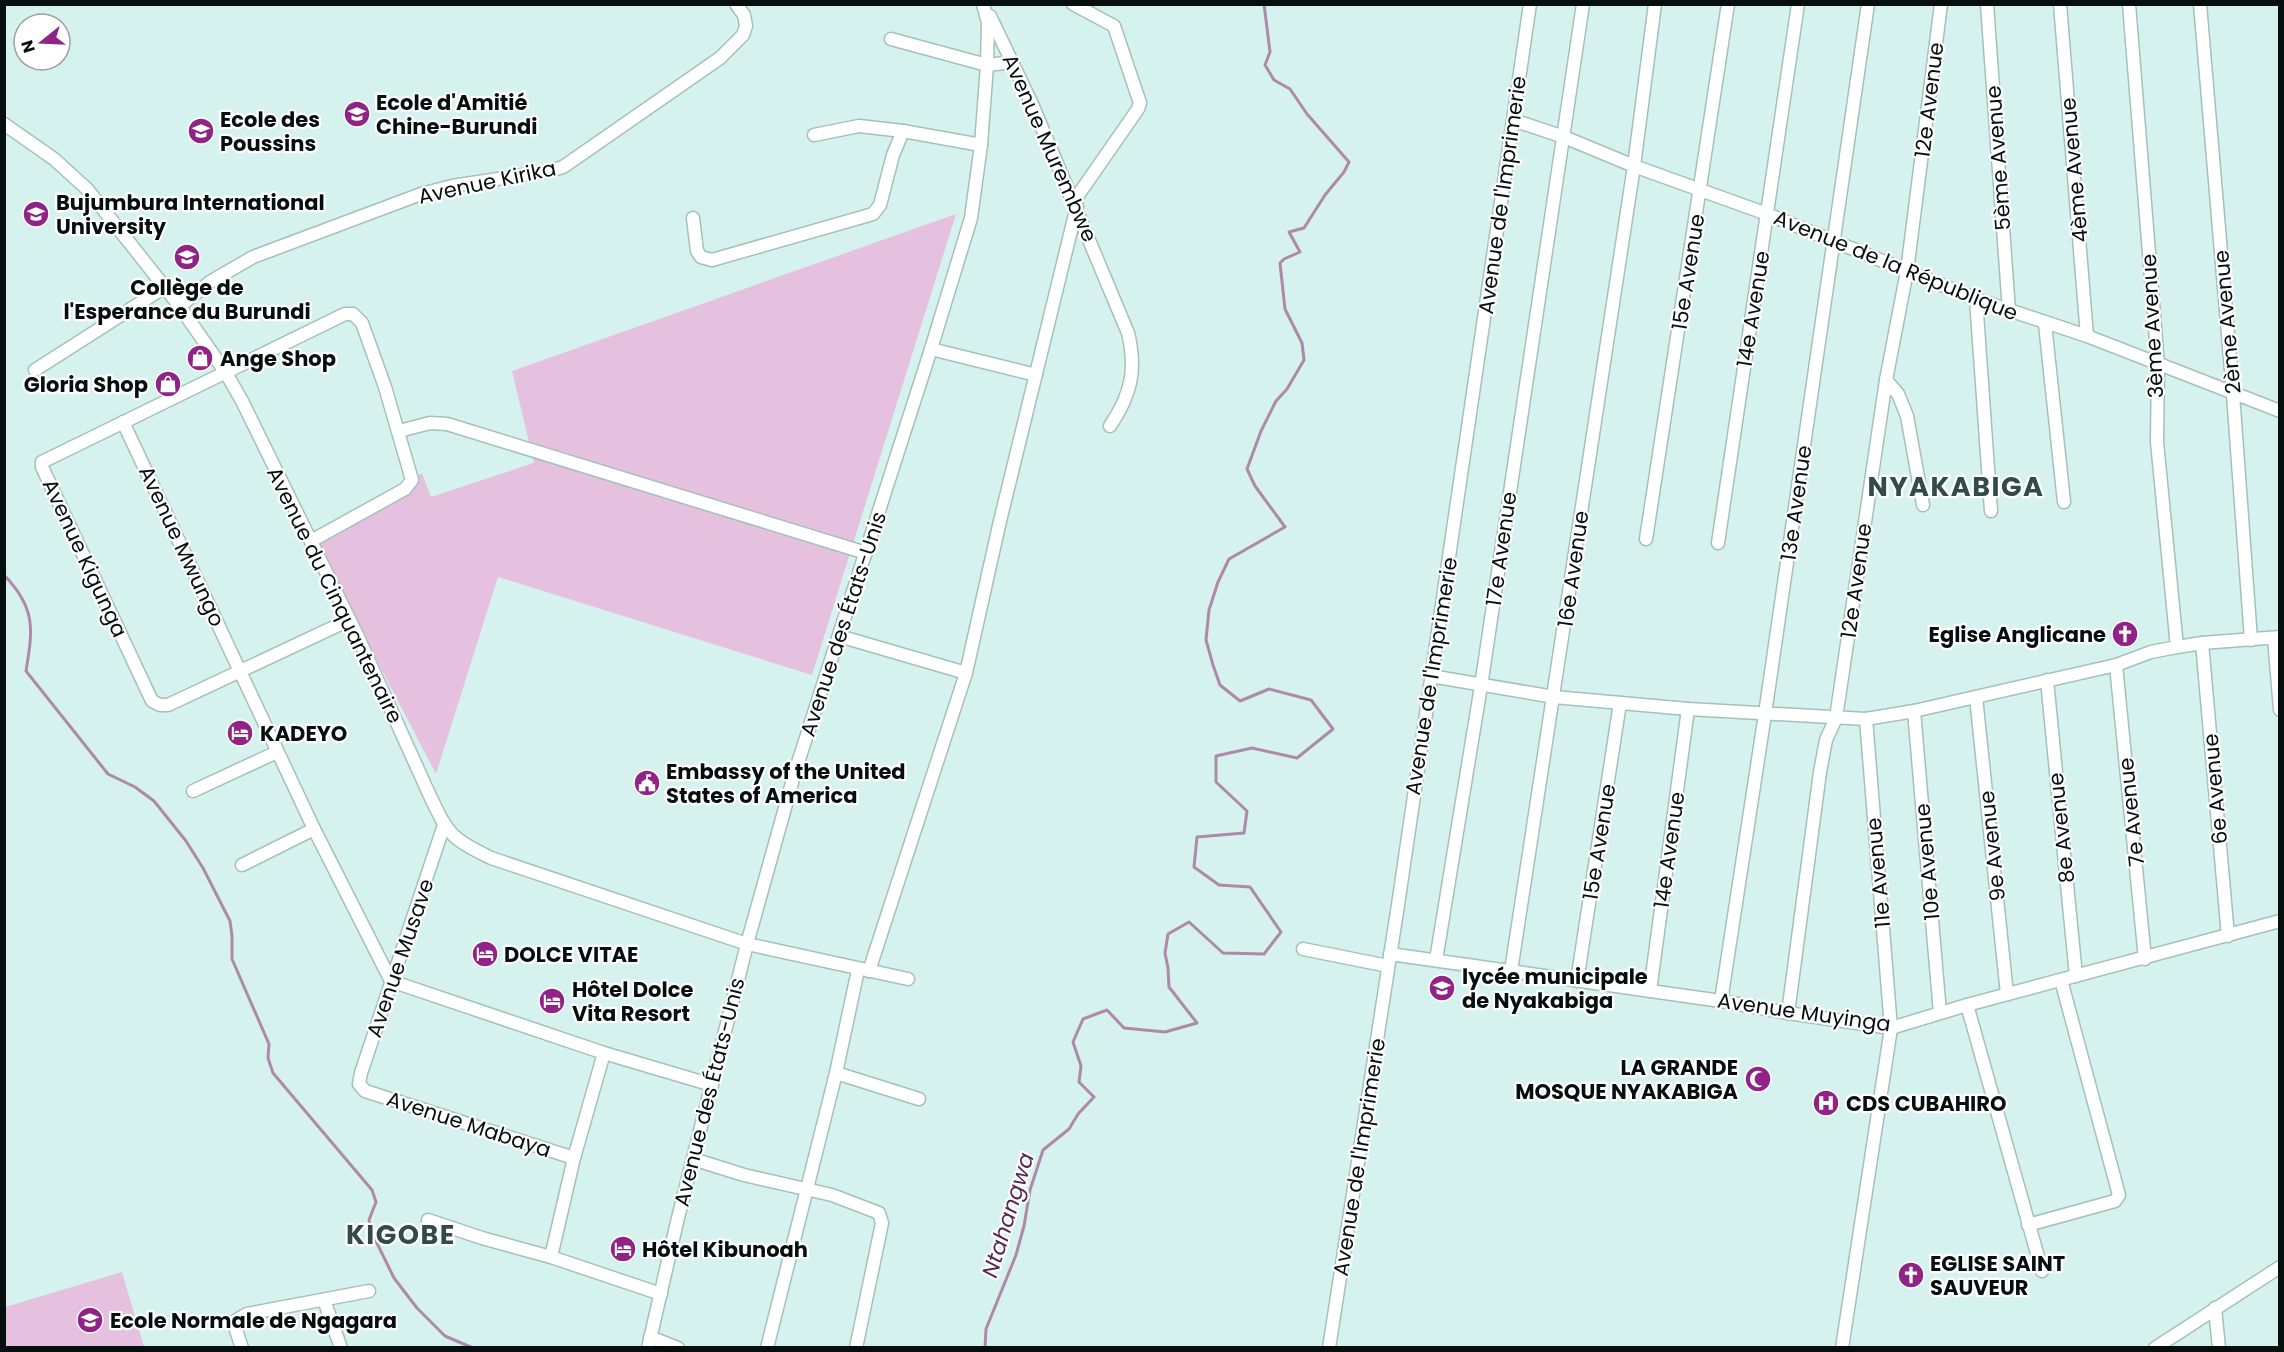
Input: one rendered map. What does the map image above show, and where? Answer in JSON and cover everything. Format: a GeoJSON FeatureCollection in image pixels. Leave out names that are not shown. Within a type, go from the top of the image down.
{"type":"FeatureCollection","features":[{"type":"Feature","properties":{"kind":"street","name":"Avenue Kirika"},"geometry":{"type":"LineString","coordinates":[[180,306],[210,282],[252,257],[421,194],[452,186],[563,167],[720,58],[743,35],[746,27],[744,15],[736,4]]}},
{"type":"Feature","properties":{"kind":"street","name":"Avenue Murembwe"},"geometry":{"type":"LineString","coordinates":[[984,4],[1013,62],[1076,204],[1128,333],[1133,354],[1129,390],[1124,405],[1110,426]]}},
{"type":"Feature","properties":{"kind":"street","name":"Avenue des États-Unis"},"geometry":{"type":"LineString","coordinates":[[649,1342],[747,944],[795,772],[971,218],[981,145],[987,65],[988,23],[984,4]]}},
{"type":"Feature","properties":{"kind":"street"},"geometry":{"type":"LineString","coordinates":[[767,1347],[863,971],[966,673],[1076,204],[1140,103],[1114,26],[1073,4]]}},
{"type":"Feature","properties":{"kind":"street","name":"Avenue de l'Imprimerie"},"geometry":{"type":"LineString","coordinates":[[1329,1347],[1389,960],[1530,4]]}},
{"type":"Feature","properties":{"kind":"street","name":"17e Avenue"},"geometry":{"type":"LineString","coordinates":[[1436,960],[1481,686],[1583,4]]}},
{"type":"Feature","properties":{"kind":"street","name":"16e Avenue"},"geometry":{"type":"LineString","coordinates":[[1512,971],[1634,166],[1655,4]]}},
{"type":"Feature","properties":{"kind":"street","name":"15e Avenue"},"geometry":{"type":"LineString","coordinates":[[1646,539],[1728,4]]}},
{"type":"Feature","properties":{"kind":"street","name":"14e Avenue"},"geometry":{"type":"LineString","coordinates":[[1718,543],[1798,4]]}},
{"type":"Feature","properties":{"kind":"street","name":"13e Avenue"},"geometry":{"type":"LineString","coordinates":[[1721,1001],[1868,4]]}},
{"type":"Feature","properties":{"kind":"street","name":"12e Avenue"},"geometry":{"type":"LineString","coordinates":[[1788,1013],[1820,772],[1826,740],[1836,718],[1886,380],[1907,271],[1941,4]]}},
{"type":"Feature","properties":{"kind":"street","name":"5ème Avenue"},"geometry":{"type":"LineString","coordinates":[[1987,4],[2009,311]]}},
{"type":"Feature","properties":{"kind":"street","name":"4ème Avenue"},"geometry":{"type":"LineString","coordinates":[[2060,4],[2087,336]]}},
{"type":"Feature","properties":{"kind":"street","name":"3ème Avenue"},"geometry":{"type":"LineString","coordinates":[[2129,4],[2158,365],[2157,442],[2177,647]]}},
{"type":"Feature","properties":{"kind":"street","name":"2ème Avenue"},"geometry":{"type":"LineString","coordinates":[[2200,4],[2251,640]]}},
{"type":"Feature","properties":{"kind":"street"},"geometry":{"type":"LineString","coordinates":[[891,39],[987,65],[1013,62]]}},
{"type":"Feature","properties":{"kind":"street","name":"Avenue de la République"},"geometry":{"type":"LineString","coordinates":[[1513,120],[1767,214],[1976,299],[2045,324],[2087,336],[2280,411]]}},
{"type":"Feature","properties":{"kind":"street","name":"Avenue du Cinquantenaire"},"geometry":{"type":"LineString","coordinates":[[4,124],[54,159],[87,189],[180,306],[226,373],[311,541],[444,825],[461,843],[491,858],[747,944],[908,979]]}},
{"type":"Feature","properties":{"kind":"street"},"geometry":{"type":"LineString","coordinates":[[814,135],[859,126],[903,131],[981,145]]}},
{"type":"Feature","properties":{"kind":"street"},"geometry":{"type":"LineString","coordinates":[[693,218],[697,251],[701,257],[709,260],[868,216],[877,211],[880,205],[892,155],[903,131]]}},
{"type":"Feature","properties":{"kind":"street"},"geometry":{"type":"LineString","coordinates":[[35,370],[165,287]]}},
{"type":"Feature","properties":{"kind":"street"},"geometry":{"type":"LineString","coordinates":[[1976,299],[1991,511]]}},
{"type":"Feature","properties":{"kind":"street","name":"Avenue Kigunga"},"geometry":{"type":"LineString","coordinates":[[240,670],[168,705],[160,705],[152,701],[42,465],[43,460],[345,314],[353,314],[362,323],[399,431]]}},
{"type":"Feature","properties":{"kind":"street"},"geometry":{"type":"LineString","coordinates":[[2045,324],[2064,502]]}},
{"type":"Feature","properties":{"kind":"street"},"geometry":{"type":"LineString","coordinates":[[931,349],[1036,375]]}},
{"type":"Feature","properties":{"kind":"street"},"geometry":{"type":"LineString","coordinates":[[1886,380],[1898,394],[1907,416],[1923,505]]}},
{"type":"Feature","properties":{"kind":"street","name":"Avenue Mwungo"},"geometry":{"type":"LineString","coordinates":[[123,422],[277,752],[391,981]]}},
{"type":"Feature","properties":{"kind":"street"},"geometry":{"type":"LineString","coordinates":[[311,541],[396,494],[411,483],[413,478],[399,431],[430,423],[447,424],[866,553]]}},
{"type":"Feature","properties":{"kind":"street"},"geometry":{"type":"LineString","coordinates":[[240,670],[349,620]]}},
{"type":"Feature","properties":{"kind":"street"},"geometry":{"type":"LineString","coordinates":[[839,636],[966,673]]}},
{"type":"Feature","properties":{"kind":"street"},"geometry":{"type":"LineString","coordinates":[[1431,676],[1554,698],[1765,714],[1866,718],[1914,711],[2116,665],[2151,652],[2202,643],[2277,638],[2280,710]]}},
{"type":"Feature","properties":{"kind":"street","name":"6e Avenue"},"geometry":{"type":"LineString","coordinates":[[2202,643],[2228,936]]}},
{"type":"Feature","properties":{"kind":"street","name":"7e Avenue"},"geometry":{"type":"LineString","coordinates":[[2116,665],[2145,959]]}},
{"type":"Feature","properties":{"kind":"street","name":"8e Avenue"},"geometry":{"type":"LineString","coordinates":[[2046,680],[2076,976]]}},
{"type":"Feature","properties":{"kind":"street","name":"9e Avenue"},"geometry":{"type":"LineString","coordinates":[[1976,697],[2007,994]]}},
{"type":"Feature","properties":{"kind":"street","name":"15e Avenue"},"geometry":{"type":"LineString","coordinates":[[1577,981],[1620,703]]}},
{"type":"Feature","properties":{"kind":"street","name":"14e Avenue"},"geometry":{"type":"LineString","coordinates":[[1650,991],[1688,709]]}},
{"type":"Feature","properties":{"kind":"street","name":"10e Avenue"},"geometry":{"type":"LineString","coordinates":[[1914,711],[1940,1013]]}},
{"type":"Feature","properties":{"kind":"street","name":"11e Avenue"},"geometry":{"type":"LineString","coordinates":[[1842,1347],[1891,1028],[1866,718]]}},
{"type":"Feature","properties":{"kind":"street"},"geometry":{"type":"LineString","coordinates":[[193,791],[277,752]]}},
{"type":"Feature","properties":{"kind":"street","name":"Avenue Musave"},"geometry":{"type":"LineString","coordinates":[[365,1090],[359,1084],[361,1073],[444,825]]}},
{"type":"Feature","properties":{"kind":"street"},"geometry":{"type":"LineString","coordinates":[[242,865],[314,829]]}},
{"type":"Feature","properties":{"kind":"street","name":"Avenue Muyinga"},"geometry":{"type":"LineString","coordinates":[[1303,950],[1389,960],[1436,960],[1891,1028],[1967,1005],[2280,921]]}},
{"type":"Feature","properties":{"kind":"street"},"geometry":{"type":"LineString","coordinates":[[2028,1225],[2115,1201],[2119,1195],[2061,980]]}},
{"type":"Feature","properties":{"kind":"street"},"geometry":{"type":"LineString","coordinates":[[391,981],[604,1053],[712,1085]]}},
{"type":"Feature","properties":{"kind":"street"},"geometry":{"type":"LineString","coordinates":[[1967,1005],[2042,1271]]}},
{"type":"Feature","properties":{"kind":"street"},"geometry":{"type":"LineString","coordinates":[[551,1257],[574,1158],[604,1053]]}},
{"type":"Feature","properties":{"kind":"street"},"geometry":{"type":"LineString","coordinates":[[836,1073],[919,1099]]}},
{"type":"Feature","properties":{"kind":"street","name":"Avenue Mabaya"},"geometry":{"type":"LineString","coordinates":[[365,1090],[574,1158]]}},
{"type":"Feature","properties":{"kind":"street"},"geometry":{"type":"LineString","coordinates":[[693,1159],[744,1175],[832,1195],[879,1213],[882,1223],[856,1347]]}},
{"type":"Feature","properties":{"kind":"street"},"geometry":{"type":"LineString","coordinates":[[428,1220],[551,1257],[660,1294]]}},
{"type":"Feature","properties":{"kind":"street"},"geometry":{"type":"LineString","coordinates":[[2155,1347],[2280,1267]]}},
{"type":"Feature","properties":{"kind":"street"},"geometry":{"type":"LineString","coordinates":[[242,1347],[235,1327],[235,1321],[240,1317],[369,1292]]}},
{"type":"Feature","properties":{"kind":"street"},"geometry":{"type":"LineString","coordinates":[[324,1300],[341,1347]]}},
{"type":"Feature","properties":{"kind":"street"},"geometry":{"type":"LineString","coordinates":[[2215,1308],[2219,1347]]}},
{"type":"Feature","properties":{"kind":"street"},"geometry":{"type":"LineString","coordinates":[[649,1342],[678,1347]]}},
{"type":"Feature","properties":{"kind":"shaded area"},"geometry":{"type":"Polygon","coordinates":[[[956,214],[812,675],[498,577],[436,774],[312,536],[422,473],[431,497],[534,463],[512,371],[956,214]]]}},
{"type":"Feature","properties":{"kind":"shaded area"},"geometry":{"type":"Polygon","coordinates":[[[122,1272],[144,1347],[5,1347],[5,1307],[122,1272]]]}},
{"type":"Feature","properties":{"kind":"waterway","name":"Ntahangwa"},"geometry":{"type":"LineString","coordinates":[[985,1348],[986,1329],[1016,1255],[1030,1190],[1043,1150],[1069,1129],[1078,1114],[1094,1097],[1079,1082],[1081,1066],[1073,1042],[1083,1019],[1107,1010],[1124,1028],[1165,1032],[1197,1023],[1169,987],[1165,953],[1168,934],[1189,922],[1223,953],[1264,954],[1281,932],[1250,887],[1219,885],[1194,867],[1197,837],[1244,833],[1247,811],[1216,782],[1216,756],[1252,748],[1297,758],[1333,729],[1311,700],[1269,689],[1240,701],[1220,685],[1206,640],[1209,610],[1218,582],[1229,559],[1285,527],[1255,486],[1247,469],[1261,431],[1276,401],[1287,389],[1304,360],[1302,343],[1285,309],[1280,263],[1300,252],[1289,232],[1304,228],[1349,162],[1307,114],[1290,89],[1274,80],[1265,65],[1270,52],[1264,4]]}},
{"type":"Feature","properties":{"kind":"waterway"},"geometry":{"type":"LineString","coordinates":[[4,575],[22,598],[30,620],[31,631],[26,671],[108,774],[135,787],[154,801],[186,841],[203,868],[230,921],[232,959],[269,1044],[268,1058],[273,1073],[372,1190],[376,1202],[369,1220],[372,1233],[394,1278],[417,1308],[445,1336],[473,1348]]}},
{"type":"Feature","properties":{"kind":"place","name":"Ecole d'Amitié Chine-Burundi"},"geometry":{"type":"Point","coordinates":[357,114]}},
{"type":"Feature","properties":{"kind":"place","name":"Ecole des Poussins"},"geometry":{"type":"Point","coordinates":[201,131]}},
{"type":"Feature","properties":{"kind":"place","name":"Bujumbura International University"},"geometry":{"type":"Point","coordinates":[36,214]}},
{"type":"Feature","properties":{"kind":"place","name":"Collège de l'Esperance du Burundi"},"geometry":{"type":"Point","coordinates":[187,257]}},
{"type":"Feature","properties":{"kind":"place","name":"Ange Shop"},"geometry":{"type":"Point","coordinates":[200,358]}},
{"type":"Feature","properties":{"kind":"place","name":"Gloria Shop"},"geometry":{"type":"Point","coordinates":[168,384]}},
{"type":"Feature","properties":{"kind":"place","name":"Eglise Anglicane"},"geometry":{"type":"Point","coordinates":[2125,634]}},
{"type":"Feature","properties":{"kind":"place","name":"KADEYO"},"geometry":{"type":"Point","coordinates":[240,733]}},
{"type":"Feature","properties":{"kind":"place","name":"Embassy of the United States of America"},"geometry":{"type":"Point","coordinates":[647,783]}},
{"type":"Feature","properties":{"kind":"place","name":"DOLCE VITAE"},"geometry":{"type":"Point","coordinates":[485,954]}},
{"type":"Feature","properties":{"kind":"place","name":"lycée municipale de Nyakabiga"},"geometry":{"type":"Point","coordinates":[1442,988]}},
{"type":"Feature","properties":{"kind":"place","name":"Hôtel Dolce Vita Resort"},"geometry":{"type":"Point","coordinates":[552,1001]}},
{"type":"Feature","properties":{"kind":"place","name":"LA GRANDE MOSQUE NYAKABIGA"},"geometry":{"type":"Point","coordinates":[1758,1079]}},
{"type":"Feature","properties":{"kind":"place","name":"CDS CUBAHIRO"},"geometry":{"type":"Point","coordinates":[1826,1103]}},
{"type":"Feature","properties":{"kind":"place","name":"Hôtel Kibunoah"},"geometry":{"type":"Point","coordinates":[623,1249]}},
{"type":"Feature","properties":{"kind":"place","name":"EGLISE SAINT SAUVEUR"},"geometry":{"type":"Point","coordinates":[1911,1275]}},
{"type":"Feature","properties":{"kind":"place","name":"Ecole Normale de Ngagara"},"geometry":{"type":"Point","coordinates":[90,1320]}},
{"type":"Feature","properties":{"kind":"district","name":"NYAKABIGA"},"geometry":{"type":"Point","coordinates":[1956,486]}},
{"type":"Feature","properties":{"kind":"district","name":"KIGOBE"},"geometry":{"type":"Point","coordinates":[401,1234]}}]}
